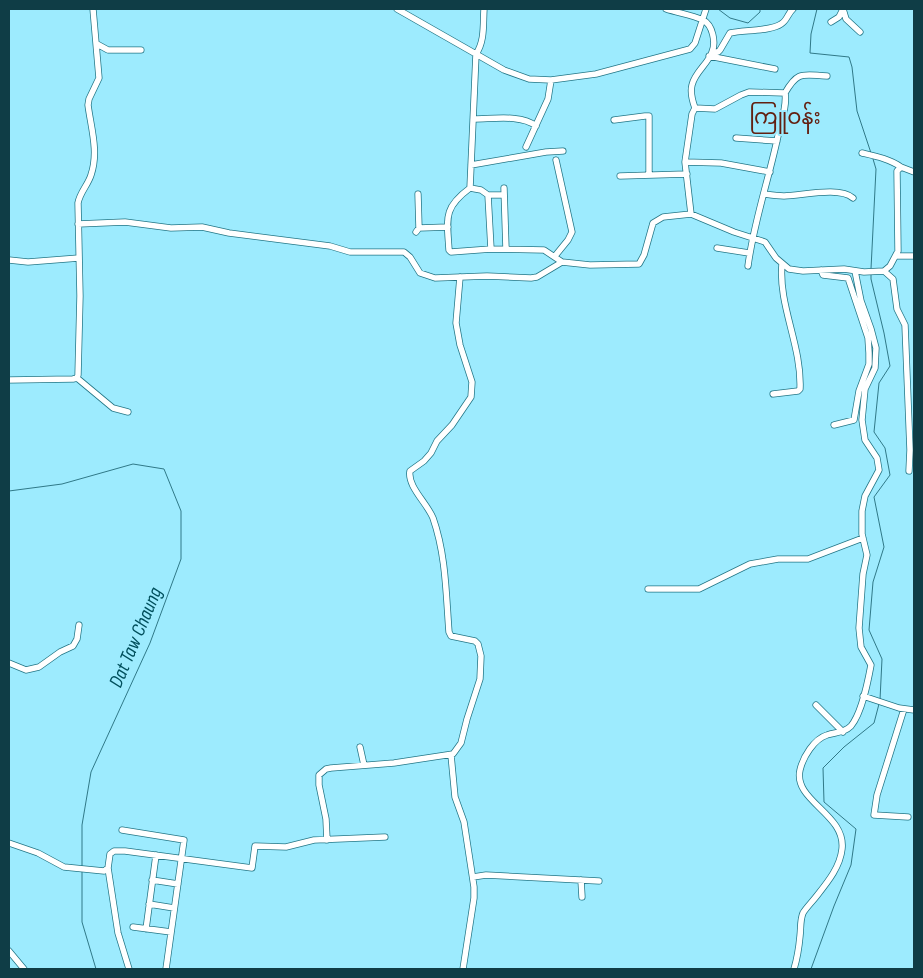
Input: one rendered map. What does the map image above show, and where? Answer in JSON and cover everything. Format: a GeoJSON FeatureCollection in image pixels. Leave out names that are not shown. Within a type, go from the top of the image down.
{"type":"FeatureCollection","features":[{"type":"Feature","properties":{"kind":"street"},"geometry":{"type":"LineString","coordinates":[[77,378],[80,296],[79,197],[94,167],[95,150],[88,105],[99,78],[93,9]]}},
{"type":"Feature","properties":{"kind":"street"},"geometry":{"type":"LineString","coordinates":[[397,9],[515,75],[550,80],[596,74],[690,49],[695,43],[704,21],[706,9]]}},
{"type":"Feature","properties":{"kind":"street"},"geometry":{"type":"LineString","coordinates":[[484,9],[481,47],[476,54],[470,188],[451,206],[448,214],[449,250],[451,252],[491,249],[544,250],[562,262],[590,265],[639,264],[644,255],[653,223],[664,217],[691,214],[707,222],[765,242],[782,264],[789,269],[884,271],[898,256],[896,174],[901,167]]}},
{"type":"Feature","properties":{"kind":"street"},"geometry":{"type":"LineString","coordinates":[[666,9],[704,21],[712,31],[711,54],[692,84],[691,96],[695,108],[692,114],[685,162],[691,214]]}},
{"type":"Feature","properties":{"kind":"street"},"geometry":{"type":"LineString","coordinates":[[711,54],[720,50],[730,33],[779,26],[793,9]]}},
{"type":"Feature","properties":{"kind":"street"},"geometry":{"type":"LineString","coordinates":[[830,22],[839,17],[843,9],[846,19],[860,32]]}},
{"type":"Feature","properties":{"kind":"street"},"geometry":{"type":"LineString","coordinates":[[97,44],[108,50],[141,50]]}},
{"type":"Feature","properties":{"kind":"street"},"geometry":{"type":"LineString","coordinates":[[711,54],[775,69]]}},
{"type":"Feature","properties":{"kind":"street"},"geometry":{"type":"LineString","coordinates":[[748,266],[752,238],[770,172],[785,105],[785,93],[791,81],[796,77],[805,75],[827,76]]}},
{"type":"Feature","properties":{"kind":"street"},"geometry":{"type":"LineString","coordinates":[[526,147],[548,99],[550,80]]}},
{"type":"Feature","properties":{"kind":"street"},"geometry":{"type":"LineString","coordinates":[[695,108],[715,109],[749,92],[785,93]]}},
{"type":"Feature","properties":{"kind":"street"},"geometry":{"type":"LineString","coordinates":[[614,120],[649,116],[649,175]]}},
{"type":"Feature","properties":{"kind":"street"},"geometry":{"type":"LineString","coordinates":[[473,120],[520,118],[530,121],[536,126]]}},
{"type":"Feature","properties":{"kind":"street"},"geometry":{"type":"LineString","coordinates":[[736,138],[777,141]]}},
{"type":"Feature","properties":{"kind":"street"},"geometry":{"type":"LineString","coordinates":[[472,165],[546,152],[563,151]]}},
{"type":"Feature","properties":{"kind":"street"},"geometry":{"type":"LineString","coordinates":[[862,153],[872,155],[914,172]]}},
{"type":"Feature","properties":{"kind":"street"},"geometry":{"type":"LineString","coordinates":[[555,256],[572,232],[556,160]]}},
{"type":"Feature","properties":{"kind":"street"},"geometry":{"type":"LineString","coordinates":[[685,162],[721,163],[770,172]]}},
{"type":"Feature","properties":{"kind":"street"},"geometry":{"type":"LineString","coordinates":[[620,176],[687,174]]}},
{"type":"Feature","properties":{"kind":"street"},"geometry":{"type":"LineString","coordinates":[[470,188],[481,190],[488,195],[504,191],[506,249]]}},
{"type":"Feature","properties":{"kind":"street"},"geometry":{"type":"LineString","coordinates":[[764,194],[784,196],[822,193],[842,194],[853,198]]}},
{"type":"Feature","properties":{"kind":"street"},"geometry":{"type":"LineString","coordinates":[[418,194],[417,230],[448,226]]}},
{"type":"Feature","properties":{"kind":"street"},"geometry":{"type":"LineString","coordinates":[[488,195],[491,249]]}},
{"type":"Feature","properties":{"kind":"street"},"geometry":{"type":"LineString","coordinates":[[78,224],[125,222],[171,228],[202,227],[229,233],[330,246],[350,252],[404,252],[424,275],[436,278],[537,277],[562,262]]}},
{"type":"Feature","properties":{"kind":"street"},"geometry":{"type":"LineString","coordinates":[[717,248],[749,253]]}},
{"type":"Feature","properties":{"kind":"street"},"geometry":{"type":"LineString","coordinates":[[898,256],[912,256]]}},
{"type":"Feature","properties":{"kind":"street"},"geometry":{"type":"LineString","coordinates":[[9,260],[28,262],[79,258]]}},
{"type":"Feature","properties":{"kind":"street"},"geometry":{"type":"LineString","coordinates":[[772,394],[798,392],[800,389],[799,357],[781,278],[782,264]]}},
{"type":"Feature","properties":{"kind":"street"},"geometry":{"type":"LineString","coordinates":[[821,270],[824,276],[848,278],[869,344],[869,364],[859,392],[854,420],[834,426]]}},
{"type":"Feature","properties":{"kind":"street"},"geometry":{"type":"LineString","coordinates":[[794,969],[800,938],[801,920],[804,912],[832,877],[842,849],[838,826],[804,790],[800,781],[800,770],[805,758],[818,738],[842,732],[851,726],[866,698],[871,665],[861,647],[859,639],[859,607],[867,556],[861,523],[863,502],[879,470],[877,458],[865,440],[862,420],[865,389],[875,368],[876,348],[872,329],[861,301],[855,271]]}},
{"type":"Feature","properties":{"kind":"street"},"geometry":{"type":"LineString","coordinates":[[884,271],[893,279],[897,309],[904,321],[910,450],[909,471]]}},
{"type":"Feature","properties":{"kind":"street"},"geometry":{"type":"LineString","coordinates":[[327,840],[326,819],[319,785],[319,774],[331,768],[402,762],[451,755],[462,743],[467,719],[478,690],[480,650],[475,641],[456,638],[451,636],[449,632],[445,577],[438,534],[428,507],[410,482],[409,476],[410,471],[424,461],[434,449],[437,441],[452,425],[471,397],[472,382],[460,344],[456,323],[460,277]]}},
{"type":"Feature","properties":{"kind":"street"},"geometry":{"type":"LineString","coordinates":[[9,380],[77,378],[113,408],[128,412]]}},
{"type":"Feature","properties":{"kind":"street"},"geometry":{"type":"LineString","coordinates":[[648,590],[699,589],[750,564],[778,559],[808,559],[863,538]]}},
{"type":"Feature","properties":{"kind":"street"},"geometry":{"type":"LineString","coordinates":[[9,663],[26,670],[39,667],[60,652],[73,646],[77,639],[79,625]]}},
{"type":"Feature","properties":{"kind":"street"},"geometry":{"type":"LineString","coordinates":[[866,698],[914,710]]}},
{"type":"Feature","properties":{"kind":"street"},"geometry":{"type":"LineString","coordinates":[[816,705],[842,732]]}},
{"type":"Feature","properties":{"kind":"street"},"geometry":{"type":"LineString","coordinates":[[904,709],[878,795],[874,815],[908,816]]}},
{"type":"Feature","properties":{"kind":"street"},"geometry":{"type":"LineString","coordinates":[[360,747],[364,766]]}},
{"type":"Feature","properties":{"kind":"street"},"geometry":{"type":"LineString","coordinates":[[451,755],[455,797],[464,822],[473,877],[474,898],[463,969]]}},
{"type":"Feature","properties":{"kind":"street"},"geometry":{"type":"LineString","coordinates":[[122,830],[184,840],[166,969]]}},
{"type":"Feature","properties":{"kind":"street"},"geometry":{"type":"LineString","coordinates":[[130,969],[118,933],[108,868],[110,854],[114,851],[125,850],[252,868],[255,846],[286,846],[304,842],[385,837]]}},
{"type":"Feature","properties":{"kind":"street"},"geometry":{"type":"LineString","coordinates":[[9,843],[38,853],[64,867],[104,871],[108,868]]}},
{"type":"Feature","properties":{"kind":"street"},"geometry":{"type":"LineString","coordinates":[[146,929],[156,855]]}},
{"type":"Feature","properties":{"kind":"street"},"geometry":{"type":"LineString","coordinates":[[473,877],[486,875],[599,881]]}},
{"type":"Feature","properties":{"kind":"street"},"geometry":{"type":"LineString","coordinates":[[152,880],[178,884]]}},
{"type":"Feature","properties":{"kind":"street"},"geometry":{"type":"LineString","coordinates":[[581,880],[582,897]]}},
{"type":"Feature","properties":{"kind":"street"},"geometry":{"type":"LineString","coordinates":[[149,904],[174,908]]}},
{"type":"Feature","properties":{"kind":"street"},"geometry":{"type":"LineString","coordinates":[[133,927],[171,932]]}},
{"type":"Feature","properties":{"kind":"street"},"geometry":{"type":"LineString","coordinates":[[9,951],[24,969]]}},
{"type":"Feature","properties":{"kind":"waterway"},"geometry":{"type":"LineString","coordinates":[[718,9],[730,18],[748,23],[760,12],[760,9]]}},
{"type":"Feature","properties":{"kind":"waterway"},"geometry":{"type":"LineString","coordinates":[[817,9],[811,34],[810,53],[849,57],[852,67],[857,111],[871,153]]}},
{"type":"Feature","properties":{"kind":"waterway"},"geometry":{"type":"LineString","coordinates":[[871,269],[876,169],[873,159]]}},
{"type":"Feature","properties":{"kind":"waterway"},"geometry":{"type":"LineString","coordinates":[[871,273],[890,366],[879,383],[874,432],[885,448],[890,475],[874,497],[884,547],[873,582],[869,630],[882,659],[880,700]]}},
{"type":"Feature","properties":{"kind":"waterway","name":"Dat Taw Chaung"},"geometry":{"type":"LineString","coordinates":[[9,491],[62,484],[133,464],[164,469],[181,511],[181,559],[150,643],[91,772],[82,825],[82,866]]}},
{"type":"Feature","properties":{"kind":"waterway"},"geometry":{"type":"LineString","coordinates":[[811,969],[851,865],[856,829],[824,802],[823,768],[844,747],[874,723],[879,704]]}},
{"type":"Feature","properties":{"kind":"waterway","name":"Dat Taw Chaung"},"geometry":{"type":"LineString","coordinates":[[82,872],[82,922],[96,969]]}},
{"type":"Feature","properties":{"kind":"district","name":"ကြူဝန်း"},"geometry":{"type":"Point","coordinates":[785,117]}}]}
